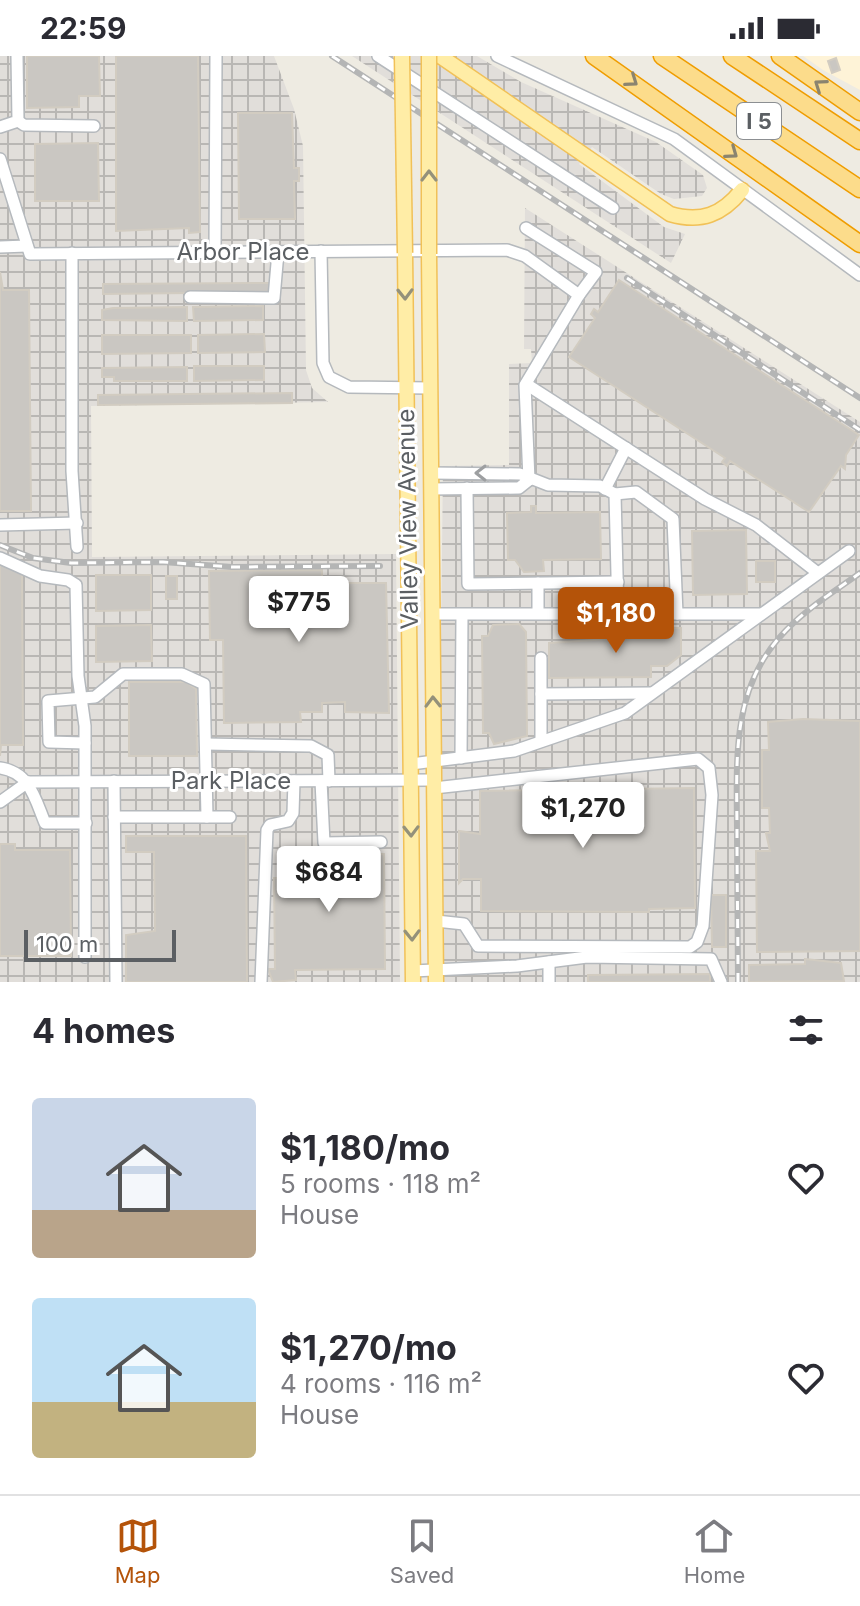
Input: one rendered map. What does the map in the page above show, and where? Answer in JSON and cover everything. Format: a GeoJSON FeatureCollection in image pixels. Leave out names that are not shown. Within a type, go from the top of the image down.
{"type":"FeatureCollection","features":[{"type":"Feature","properties":{"kind":"highway"},"geometry":{"type":"LineString","coordinates":[[594,56],[860,244]]}},
{"type":"Feature","properties":{"kind":"highway","name":"I 5"},"geometry":{"type":"LineString","coordinates":[[662,56],[860,189]]}},
{"type":"Feature","properties":{"kind":"highway","name":"I 5"},"geometry":{"type":"LineString","coordinates":[[732,56],[860,141]]}},
{"type":"Feature","properties":{"kind":"highway"},"geometry":{"type":"LineString","coordinates":[[780,56],[860,112]]}},
{"type":"Feature","properties":{"kind":"main road","name":"Valley View Avenue"},"geometry":{"type":"LineString","coordinates":[[402,56],[413,977]]}},
{"type":"Feature","properties":{"kind":"main road","name":"Valley View Avenue"},"geometry":{"type":"LineString","coordinates":[[429,56],[436,977]]}},
{"type":"Feature","properties":{"kind":"main road"},"geometry":{"type":"LineString","coordinates":[[440,56],[657,208],[686,219],[716,214],[742,190]]}},
{"type":"Feature","properties":{"kind":"street"},"geometry":{"type":"LineString","coordinates":[[17,56],[18,121]]}},
{"type":"Feature","properties":{"kind":"street"},"geometry":{"type":"LineString","coordinates":[[215,252],[216,56]]}},
{"type":"Feature","properties":{"kind":"street"},"geometry":{"type":"LineString","coordinates":[[378,56],[613,208]]}},
{"type":"Feature","properties":{"kind":"street"},"geometry":{"type":"LineString","coordinates":[[497,56],[674,139],[860,275]]}},
{"type":"Feature","properties":{"kind":"street"},"geometry":{"type":"LineString","coordinates":[[18,121],[24,125],[94,126]]}},
{"type":"Feature","properties":{"kind":"street"},"geometry":{"type":"LineString","coordinates":[[0,127],[18,121]]}},
{"type":"Feature","properties":{"kind":"street"},"geometry":{"type":"LineString","coordinates":[[0,159],[3,182],[29,250]]}},
{"type":"Feature","properties":{"kind":"street"},"geometry":{"type":"LineString","coordinates":[[526,228],[596,272],[526,384],[529,480]]}},
{"type":"Feature","properties":{"kind":"street","name":"Arbor Place"},"geometry":{"type":"LineString","coordinates":[[0,247],[72,253],[321,251],[326,373],[345,387],[430,388]]}},
{"type":"Feature","properties":{"kind":"street"},"geometry":{"type":"LineString","coordinates":[[321,251],[518,252],[579,295]]}},
{"type":"Feature","properties":{"kind":"street"},"geometry":{"type":"LineString","coordinates":[[190,297],[274,298],[278,252]]}},
{"type":"Feature","properties":{"kind":"street"},"geometry":{"type":"LineString","coordinates":[[72,253],[72,471],[77,547]]}},
{"type":"Feature","properties":{"kind":"street"},"geometry":{"type":"LineString","coordinates":[[526,384],[705,499],[756,525],[818,573]]}},
{"type":"Feature","properties":{"kind":"street"},"geometry":{"type":"LineString","coordinates":[[618,614],[610,492],[626,448]]}},
{"type":"Feature","properties":{"kind":"street"},"geometry":{"type":"LineString","coordinates":[[431,473],[520,474],[529,480],[610,492],[636,492],[673,519],[677,614]]}},
{"type":"Feature","properties":{"kind":"street"},"geometry":{"type":"LineString","coordinates":[[431,489],[519,488],[529,480]]}},
{"type":"Feature","properties":{"kind":"street"},"geometry":{"type":"LineString","coordinates":[[467,488],[468,584],[618,582]]}},
{"type":"Feature","properties":{"kind":"street"},"geometry":{"type":"LineString","coordinates":[[0,525],[77,523]]}},
{"type":"Feature","properties":{"kind":"street"},"geometry":{"type":"LineString","coordinates":[[411,764],[514,751],[625,713],[849,551]]}},
{"type":"Feature","properties":{"kind":"street"},"geometry":{"type":"LineString","coordinates":[[0,558],[40,576],[68,580],[76,585],[78,676],[83,699],[86,781],[85,957]]}},
{"type":"Feature","properties":{"kind":"street"},"geometry":{"type":"LineString","coordinates":[[538,583],[538,613]]}},
{"type":"Feature","properties":{"kind":"street"},"geometry":{"type":"LineString","coordinates":[[432,614],[761,614]]}},
{"type":"Feature","properties":{"kind":"street"},"geometry":{"type":"LineString","coordinates":[[461,758],[462,615]]}},
{"type":"Feature","properties":{"kind":"street"},"geometry":{"type":"LineString","coordinates":[[541,658],[541,741]]}},
{"type":"Feature","properties":{"kind":"street"},"geometry":{"type":"LineString","coordinates":[[85,743],[49,742],[48,701],[95,697],[123,674],[182,674],[204,684],[207,817]]}},
{"type":"Feature","properties":{"kind":"street"},"geometry":{"type":"LineString","coordinates":[[541,694],[652,693]]}},
{"type":"Feature","properties":{"kind":"street"},"geometry":{"type":"LineString","coordinates":[[206,744],[311,746],[328,755],[324,843],[381,842]]}},
{"type":"Feature","properties":{"kind":"street","name":"Park Place"},"geometry":{"type":"LineString","coordinates":[[28,782],[411,780],[434,784],[698,759],[709,768],[712,795],[703,926],[697,942],[690,947],[478,946],[464,924],[436,921]]}},
{"type":"Feature","properties":{"kind":"street"},"geometry":{"type":"LineString","coordinates":[[0,768],[11,769],[28,782],[45,823],[86,823]]}},
{"type":"Feature","properties":{"kind":"street"},"geometry":{"type":"LineString","coordinates":[[114,781],[116,982]]}},
{"type":"Feature","properties":{"kind":"street"},"geometry":{"type":"LineString","coordinates":[[261,982],[267,830],[270,825],[288,821],[293,813],[294,781]]}},
{"type":"Feature","properties":{"kind":"street"},"geometry":{"type":"LineString","coordinates":[[0,802],[28,782]]}},
{"type":"Feature","properties":{"kind":"street"},"geometry":{"type":"LineString","coordinates":[[114,817],[230,817]]}},
{"type":"Feature","properties":{"kind":"street"},"geometry":{"type":"LineString","coordinates":[[413,977],[466,976],[587,957],[711,959],[721,982]]}},
{"type":"Feature","properties":{"kind":"street"},"geometry":{"type":"LineString","coordinates":[[549,962],[549,982]]}},
{"type":"Feature","properties":{"kind":"shaded area"},"geometry":{"type":"Polygon","coordinates":[[[0,56],[274,56],[294,109],[303,146],[306,370],[312,388],[328,402],[91,406],[92,557],[396,554],[400,982],[0,982],[0,56]]]}},
{"type":"Feature","properties":{"kind":"shaded area"},"geometry":{"type":"Polygon","coordinates":[[[352,56],[477,56],[521,82],[656,142],[703,175],[707,188],[702,196],[674,199],[661,194],[592,147],[579,164],[664,227],[685,234],[671,263],[352,56]]]}},
{"type":"Feature","properties":{"kind":"shaded area"},"geometry":{"type":"Polygon","coordinates":[[[803,56],[860,56],[860,90],[823,70],[803,56]]]}},
{"type":"Feature","properties":{"kind":"shaded area"},"geometry":{"type":"Polygon","coordinates":[[[525,208],[860,422],[860,982],[443,982],[440,724],[443,466],[509,465],[509,364],[532,363],[531,349],[524,349],[525,208]]]}},
{"type":"Feature","properties":{"kind":"building"},"geometry":{"type":"Polygon","coordinates":[[[27,56],[99,56],[100,96],[79,96],[79,107],[27,108],[27,56]]]}},
{"type":"Feature","properties":{"kind":"building"},"geometry":{"type":"Polygon","coordinates":[[[116,56],[198,56],[200,232],[189,233],[189,228],[116,231],[116,56]]]}},
{"type":"Feature","properties":{"kind":"building"},"geometry":{"type":"Polygon","coordinates":[[[836,58],[840,70],[832,73],[828,61],[836,58]]]}},
{"type":"Feature","properties":{"kind":"building"},"geometry":{"type":"Polygon","coordinates":[[[238,113],[292,113],[294,168],[299,168],[299,181],[294,181],[295,219],[239,219],[238,113]]]}},
{"type":"Feature","properties":{"kind":"building"},"geometry":{"type":"Polygon","coordinates":[[[98,143],[99,201],[35,201],[35,144],[98,143]]]}},
{"type":"Feature","properties":{"kind":"building"},"geometry":{"type":"Polygon","coordinates":[[[0,272],[3,290],[29,290],[31,511],[0,511],[0,272]]]}},
{"type":"Feature","properties":{"kind":"building"},"geometry":{"type":"Polygon","coordinates":[[[619,280],[859,435],[846,455],[845,469],[841,466],[809,512],[730,461],[727,466],[722,462],[725,458],[569,357],[595,318],[591,314],[594,309],[598,312],[619,280]]]}},
{"type":"Feature","properties":{"kind":"building"},"geometry":{"type":"Polygon","coordinates":[[[269,283],[269,292],[103,294],[103,284],[269,283]]]}},
{"type":"Feature","properties":{"kind":"building"},"geometry":{"type":"Polygon","coordinates":[[[263,306],[263,320],[194,321],[193,307],[263,306]]]}},
{"type":"Feature","properties":{"kind":"building"},"geometry":{"type":"Polygon","coordinates":[[[187,307],[187,321],[102,320],[102,310],[113,308],[187,307]]]}},
{"type":"Feature","properties":{"kind":"building"},"geometry":{"type":"Polygon","coordinates":[[[264,334],[265,352],[198,353],[198,335],[264,334]]]}},
{"type":"Feature","properties":{"kind":"building"},"geometry":{"type":"Polygon","coordinates":[[[102,335],[191,335],[191,353],[102,354],[102,335]]]}},
{"type":"Feature","properties":{"kind":"building"},"geometry":{"type":"Polygon","coordinates":[[[194,366],[264,366],[264,380],[194,381],[194,366]]]}},
{"type":"Feature","properties":{"kind":"building"},"geometry":{"type":"Polygon","coordinates":[[[187,367],[187,381],[114,381],[114,377],[102,377],[102,368],[187,367]]]}},
{"type":"Feature","properties":{"kind":"building"},"geometry":{"type":"Polygon","coordinates":[[[292,393],[292,403],[98,405],[98,395],[292,393]]]}},
{"type":"Feature","properties":{"kind":"building"},"geometry":{"type":"Polygon","coordinates":[[[531,506],[536,506],[536,513],[600,512],[601,559],[543,560],[544,571],[524,572],[515,560],[508,560],[507,513],[531,512],[531,506]]]}},
{"type":"Feature","properties":{"kind":"building"},"geometry":{"type":"Polygon","coordinates":[[[746,530],[747,594],[693,595],[692,531],[746,530]]]}},
{"type":"Feature","properties":{"kind":"building"},"geometry":{"type":"Polygon","coordinates":[[[756,561],[775,561],[775,582],[756,582],[756,561]]]}},
{"type":"Feature","properties":{"kind":"building"},"geometry":{"type":"Polygon","coordinates":[[[0,563],[22,571],[23,745],[1,745],[0,756],[0,563]]]}},
{"type":"Feature","properties":{"kind":"building"},"geometry":{"type":"Polygon","coordinates":[[[322,570],[322,583],[386,583],[389,713],[345,712],[345,702],[322,703],[322,712],[300,712],[301,722],[224,723],[223,640],[210,640],[209,571],[322,570]]]}},
{"type":"Feature","properties":{"kind":"building"},"geometry":{"type":"Polygon","coordinates":[[[96,575],[151,575],[151,610],[96,611],[96,575]]]}},
{"type":"Feature","properties":{"kind":"building"},"geometry":{"type":"Polygon","coordinates":[[[166,576],[177,576],[177,599],[166,599],[166,576]]]}},
{"type":"Feature","properties":{"kind":"building"},"geometry":{"type":"Polygon","coordinates":[[[519,624],[526,632],[527,736],[494,744],[489,733],[483,733],[482,636],[488,636],[493,625],[519,624]]]}},
{"type":"Feature","properties":{"kind":"building"},"geometry":{"type":"Polygon","coordinates":[[[151,625],[152,661],[96,662],[96,626],[151,625]]]}},
{"type":"Feature","properties":{"kind":"building"},"geometry":{"type":"Polygon","coordinates":[[[650,628],[681,628],[681,655],[667,666],[651,666],[651,677],[549,678],[549,643],[623,638],[623,633],[651,633],[650,628]]]}},
{"type":"Feature","properties":{"kind":"building"},"geometry":{"type":"Polygon","coordinates":[[[129,682],[186,682],[196,689],[197,756],[129,756],[129,682]]]}},
{"type":"Feature","properties":{"kind":"building"},"geometry":{"type":"Polygon","coordinates":[[[803,719],[860,721],[860,951],[757,952],[756,851],[770,851],[766,833],[770,833],[769,808],[762,808],[762,750],[769,750],[768,722],[803,719]]]}},
{"type":"Feature","properties":{"kind":"building"},"geometry":{"type":"Polygon","coordinates":[[[694,788],[695,908],[649,909],[649,912],[481,911],[481,879],[463,879],[459,883],[459,831],[480,834],[480,791],[694,788]]]}},
{"type":"Feature","properties":{"kind":"building"},"geometry":{"type":"Polygon","coordinates":[[[126,836],[246,836],[247,982],[126,982],[126,935],[155,931],[154,852],[126,852],[126,836]]]}},
{"type":"Feature","properties":{"kind":"building"},"geometry":{"type":"Polygon","coordinates":[[[0,844],[15,844],[15,850],[70,850],[71,956],[0,956],[0,844]]]}},
{"type":"Feature","properties":{"kind":"building"},"geometry":{"type":"Polygon","coordinates":[[[384,854],[385,969],[295,970],[296,980],[273,982],[268,969],[275,969],[274,878],[283,878],[283,855],[384,854]]]}},
{"type":"Feature","properties":{"kind":"building"},"geometry":{"type":"Polygon","coordinates":[[[711,895],[726,895],[726,947],[712,947],[711,895]]]}},
{"type":"Feature","properties":{"kind":"building"},"geometry":{"type":"Polygon","coordinates":[[[805,959],[841,963],[844,981],[749,982],[749,965],[805,964],[805,959]]]}},
{"type":"Feature","properties":{"kind":"building"},"geometry":{"type":"Polygon","coordinates":[[[710,974],[710,982],[588,982],[588,975],[710,974]]]}},
{"type":"Feature","properties":{"kind":"railway"},"geometry":{"type":"LineString","coordinates":[[332,56],[860,398]]}},
{"type":"Feature","properties":{"kind":"railway"},"geometry":{"type":"LineString","coordinates":[[627,278],[860,430]]}},
{"type":"Feature","properties":{"kind":"railway"},"geometry":{"type":"LineString","coordinates":[[0,545],[33,558],[71,563],[163,562],[232,567],[380,566]]}},
{"type":"Feature","properties":{"kind":"railway"},"geometry":{"type":"LineString","coordinates":[[738,982],[737,757],[744,707],[763,660],[779,638],[807,611],[860,573]]}}]}
